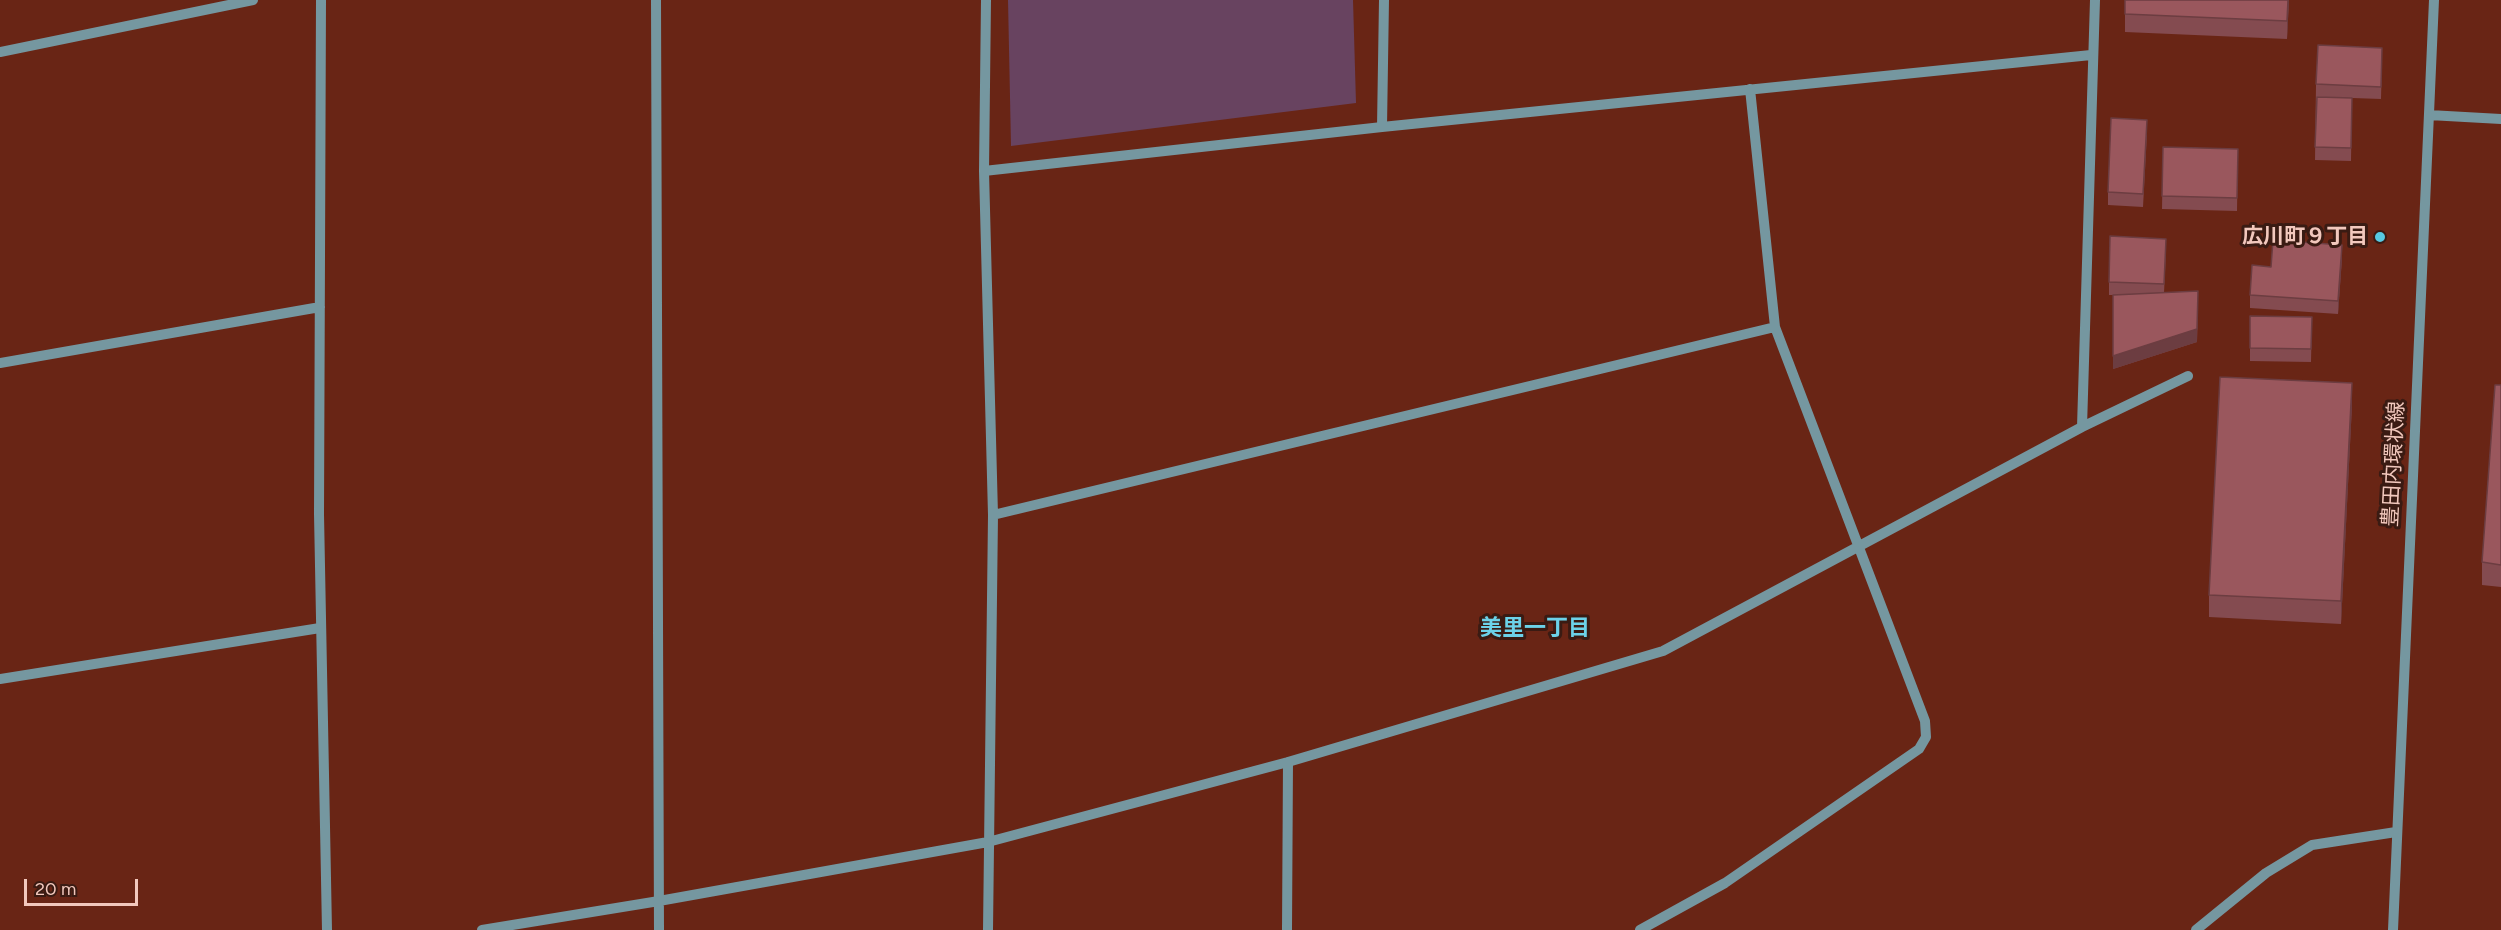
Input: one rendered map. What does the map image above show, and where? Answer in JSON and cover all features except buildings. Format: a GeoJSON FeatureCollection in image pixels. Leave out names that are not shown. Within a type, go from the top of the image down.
{"type":"FeatureCollection","features":[{"type":"Feature","properties":{"kind":"street"},"geometry":{"type":"LineString","coordinates":[[0,52],[253,0]]}},
{"type":"Feature","properties":{"kind":"street"},"geometry":{"type":"LineString","coordinates":[[321,0],[320,628],[327,930]]}},
{"type":"Feature","properties":{"kind":"street"},"geometry":{"type":"LineString","coordinates":[[656,0],[659,930]]}},
{"type":"Feature","properties":{"kind":"street"},"geometry":{"type":"LineString","coordinates":[[986,0],[984,171],[993,515],[988,930]]}},
{"type":"Feature","properties":{"kind":"street"},"geometry":{"type":"LineString","coordinates":[[1382,127],[1384,0]]}},
{"type":"Feature","properties":{"kind":"street"},"geometry":{"type":"LineString","coordinates":[[2082,427],[2091,55],[2095,0]]}},
{"type":"Feature","properties":{"kind":"street","name":"豊田内環状線"},"geometry":{"type":"LineString","coordinates":[[2393,930],[2434,0]]}},
{"type":"Feature","properties":{"kind":"street"},"geometry":{"type":"LineString","coordinates":[[984,171],[1382,127],[2091,55]]}},
{"type":"Feature","properties":{"kind":"street"},"geometry":{"type":"LineString","coordinates":[[1640,930],[1725,883],[1919,749],[1926,737],[1925,721],[1775,327],[1750,89]]}},
{"type":"Feature","properties":{"kind":"street"},"geometry":{"type":"LineString","coordinates":[[2429,115],[2501,119]]}},
{"type":"Feature","properties":{"kind":"street"},"geometry":{"type":"LineString","coordinates":[[0,363],[320,307]]}},
{"type":"Feature","properties":{"kind":"street"},"geometry":{"type":"LineString","coordinates":[[993,515],[1775,327]]}},
{"type":"Feature","properties":{"kind":"street"},"geometry":{"type":"LineString","coordinates":[[482,930],[659,902],[988,842],[1288,762],[1663,651],[2082,427],[2188,376]]}},
{"type":"Feature","properties":{"kind":"street"},"geometry":{"type":"LineString","coordinates":[[0,679],[320,628]]}},
{"type":"Feature","properties":{"kind":"street"},"geometry":{"type":"LineString","coordinates":[[1287,930],[1288,762]]}},
{"type":"Feature","properties":{"kind":"street"},"geometry":{"type":"LineString","coordinates":[[2196,930],[2266,873],[2312,845],[2396,832]]}},
{"type":"Feature","properties":{"kind":"shaded area"},"geometry":{"type":"Polygon","coordinates":[[[1008,0],[1353,0],[1356,103],[1011,146],[1008,0]]]}},
{"type":"Feature","properties":{"kind":"place","name":"広川町９丁目"},"geometry":{"type":"Point","coordinates":[2380,237]}},
{"type":"Feature","properties":{"kind":"district","name":"美里一丁目"},"geometry":{"type":"Point","coordinates":[1535,629]}}]}
